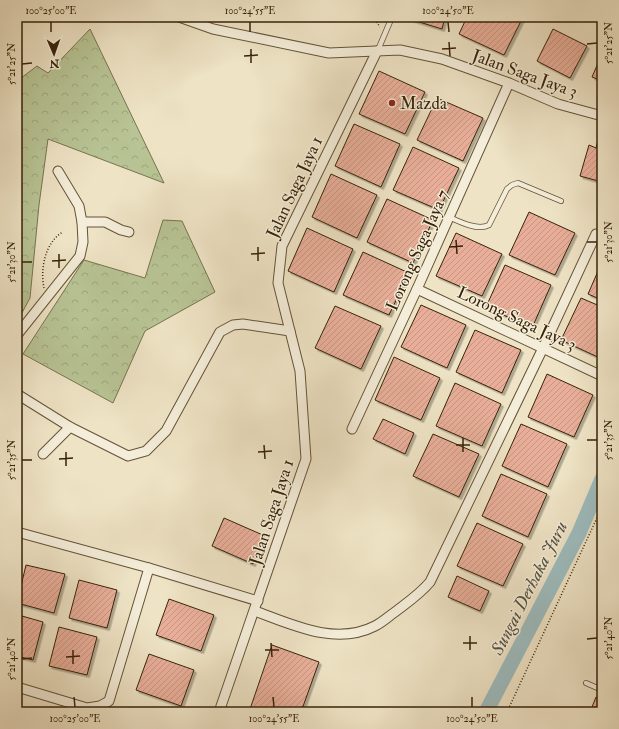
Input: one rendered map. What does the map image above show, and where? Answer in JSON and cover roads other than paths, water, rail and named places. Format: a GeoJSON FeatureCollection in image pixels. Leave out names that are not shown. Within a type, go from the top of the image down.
{"type":"FeatureCollection","features":[{"type":"Feature","properties":{"kind":"street","name":"Jalan Saga Jaya 3"},"geometry":{"type":"LineString","coordinates":[[179,17],[213,29],[329,53],[400,50],[442,59],[509,83],[558,104],[602,116]]}},
{"type":"Feature","properties":{"kind":"street","name":"Jalan Saga Jaya 1"},"geometry":{"type":"LineString","coordinates":[[219,712],[306,459],[300,371],[278,283],[282,246],[377,51]]}},
{"type":"Feature","properties":{"kind":"street","name":"Lorong Saga Jaya 7"},"geometry":{"type":"LineString","coordinates":[[352,429],[417,289],[509,83]]}},
{"type":"Feature","properties":{"kind":"street"},"geometry":{"type":"LineString","coordinates":[[17,335],[80,256],[83,242],[82,222],[79,206],[58,171]]}},
{"type":"Feature","properties":{"kind":"street"},"geometry":{"type":"LineString","coordinates":[[82,222],[105,222],[121,230],[129,232]]}},
{"type":"Feature","properties":{"kind":"street"},"geometry":{"type":"LineString","coordinates":[[255,611],[307,630],[330,634],[350,634],[377,625],[420,594],[430,582],[543,348],[596,234]]}},
{"type":"Feature","properties":{"kind":"street","name":"Lorong Saga Jaya 3"},"geometry":{"type":"LineString","coordinates":[[417,289],[602,376]]}},
{"type":"Feature","properties":{"kind":"street"},"geometry":{"type":"LineString","coordinates":[[17,394],[70,427],[128,456],[146,451],[166,431],[220,332],[233,325],[243,324],[290,331]]}},
{"type":"Feature","properties":{"kind":"street"},"geometry":{"type":"LineString","coordinates":[[43,454],[70,427]]}},
{"type":"Feature","properties":{"kind":"street"},"geometry":{"type":"LineString","coordinates":[[17,532],[150,568],[258,601]]}},
{"type":"Feature","properties":{"kind":"street"},"geometry":{"type":"LineString","coordinates":[[17,687],[86,708],[100,706],[109,701],[150,568]]}},
{"type":"Feature","properties":{"kind":"lane"},"geometry":{"type":"LineString","coordinates":[[377,51],[392,17]]}},
{"type":"Feature","properties":{"kind":"lane"},"geometry":{"type":"LineString","coordinates":[[449,217],[468,224],[486,227],[489,225],[507,189],[518,183],[561,201]]}},
{"type":"Feature","properties":{"kind":"lane"},"geometry":{"type":"LineString","coordinates":[[586,683],[602,690]]}},
{"type":"Feature","properties":{"kind":"waterway","name":"Sungai Derhaka Juru"},"geometry":{"type":"LineString","coordinates":[[486,712],[579,533],[602,479]]}},
{"type":"Feature","properties":{"kind":"place","name":"Mazda"},"geometry":{"type":"Point","coordinates":[392,103]}}]}
